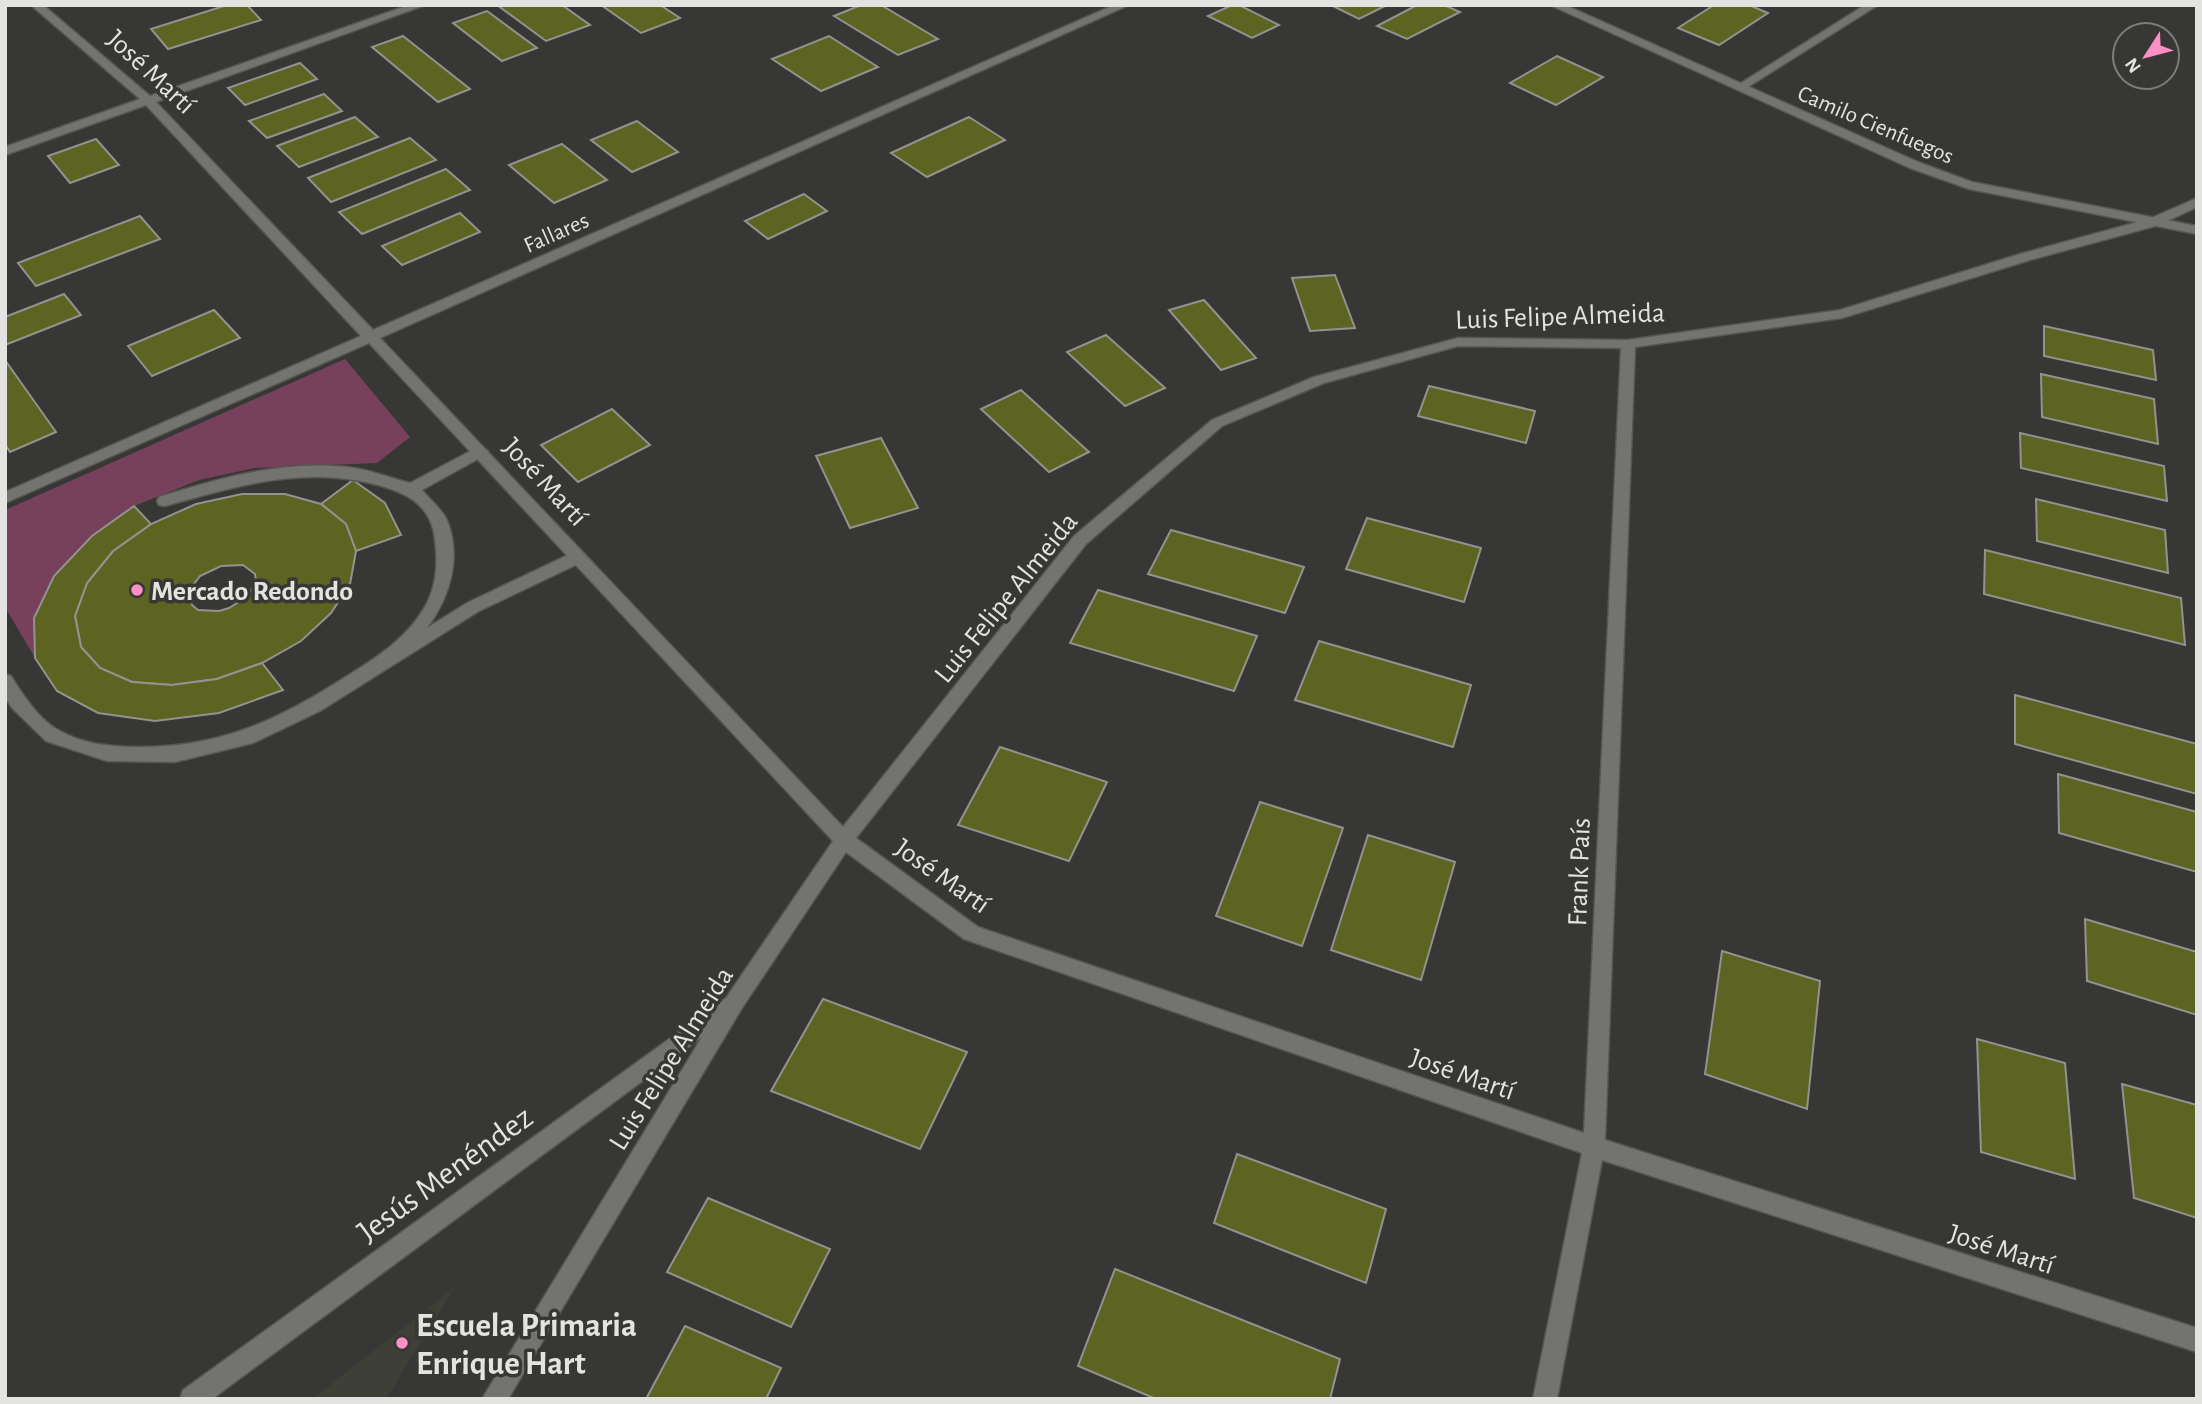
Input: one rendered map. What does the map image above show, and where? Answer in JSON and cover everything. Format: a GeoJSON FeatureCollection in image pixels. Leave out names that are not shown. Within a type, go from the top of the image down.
{"type":"FeatureCollection","features":[{"type":"Feature","properties":{"kind":"street","name":"José Martí"},"geometry":{"type":"LineString","coordinates":[[36,5],[149,101],[844,840],[971,933],[1594,1147],[2197,1340]]}},
{"type":"Feature","properties":{"kind":"street"},"geometry":{"type":"LineString","coordinates":[[5,151],[420,5]]}},
{"type":"Feature","properties":{"kind":"street","name":"Fallares"},"geometry":{"type":"LineString","coordinates":[[5,498],[1124,5]]}},
{"type":"Feature","properties":{"kind":"street","name":"Camilo Cienfuegos"},"geometry":{"type":"LineString","coordinates":[[1555,5],[1914,165],[1969,185],[2197,230]]}},
{"type":"Feature","properties":{"kind":"street"},"geometry":{"type":"LineString","coordinates":[[1739,88],[1873,5]]}},
{"type":"Feature","properties":{"kind":"street","name":"Luis Felipe Almeida"},"geometry":{"type":"LineString","coordinates":[[494,1399],[735,1001],[844,840],[1080,540],[1217,423],[1319,380],[1458,342],[1628,344],[1842,314],[2025,257],[2154,222],[2197,202]]}},
{"type":"Feature","properties":{"kind":"street","name":"Frank País"},"geometry":{"type":"LineString","coordinates":[[1545,1399],[1594,1147],[1628,344]]}},
{"type":"Feature","properties":{"kind":"street"},"geometry":{"type":"LineString","coordinates":[[412,489],[480,451]]}},
{"type":"Feature","properties":{"kind":"street"},"geometry":{"type":"LineString","coordinates":[[165,501],[222,483],[287,472],[348,472],[412,489],[439,520],[447,561],[434,606],[398,653]]}},
{"type":"Feature","properties":{"kind":"street"},"geometry":{"type":"LineString","coordinates":[[5,681],[18,703],[52,736],[107,754],[175,755],[247,738],[314,706],[472,607],[578,556]]}},
{"type":"Feature","properties":{"kind":"street","name":"Jesús Menéndez"},"geometry":{"type":"LineString","coordinates":[[192,1399],[735,1001]]}},
{"type":"Feature","properties":{"kind":"shaded area"},"geometry":{"type":"Polygon","coordinates":[[[345,359],[410,437],[377,463],[255,468],[199,480],[134,506],[92,536],[54,576],[34,618],[35,658],[5,607],[5,510],[345,359]]]}},
{"type":"Feature","properties":{"kind":"shaded area","name":"Escuela Primaria Enrique Hart"},"geometry":{"type":"Polygon","coordinates":[[[455,1287],[386,1399],[312,1399],[455,1287]]]}},
{"type":"Feature","properties":{"kind":"building"},"geometry":{"type":"Polygon","coordinates":[[[227,5],[247,5],[261,20],[168,49],[151,29],[227,5]]]}},
{"type":"Feature","properties":{"kind":"building"},"geometry":{"type":"Polygon","coordinates":[[[497,5],[562,5],[590,25],[546,41],[497,5]]]}},
{"type":"Feature","properties":{"kind":"building"},"geometry":{"type":"Polygon","coordinates":[[[601,5],[660,5],[680,18],[641,33],[601,5]]]}},
{"type":"Feature","properties":{"kind":"building"},"geometry":{"type":"Polygon","coordinates":[[[861,5],[881,5],[938,39],[898,55],[834,16],[861,5]]]}},
{"type":"Feature","properties":{"kind":"building"},"geometry":{"type":"Polygon","coordinates":[[[1232,5],[1239,5],[1279,25],[1252,38],[1208,16],[1232,5]]]}},
{"type":"Feature","properties":{"kind":"building"},"geometry":{"type":"Polygon","coordinates":[[[1331,5],[1379,5],[1383,7],[1359,19],[1331,5]]]}},
{"type":"Feature","properties":{"kind":"building"},"geometry":{"type":"Polygon","coordinates":[[[1417,5],[1444,5],[1460,12],[1407,39],[1377,26],[1417,5]]]}},
{"type":"Feature","properties":{"kind":"building"},"geometry":{"type":"Polygon","coordinates":[[[1714,5],[1749,5],[1768,13],[1719,45],[1678,28],[1714,5]]]}},
{"type":"Feature","properties":{"kind":"building"},"geometry":{"type":"Polygon","coordinates":[[[487,11],[537,48],[502,61],[453,23],[487,11]]]}},
{"type":"Feature","properties":{"kind":"building"},"geometry":{"type":"Polygon","coordinates":[[[403,36],[470,89],[438,102],[372,47],[403,36]]]}},
{"type":"Feature","properties":{"kind":"building"},"geometry":{"type":"Polygon","coordinates":[[[829,36],[878,67],[821,91],[772,59],[829,36]]]}},
{"type":"Feature","properties":{"kind":"building"},"geometry":{"type":"Polygon","coordinates":[[[1557,56],[1603,77],[1556,105],[1510,83],[1557,56]]]}},
{"type":"Feature","properties":{"kind":"building"},"geometry":{"type":"Polygon","coordinates":[[[300,63],[317,79],[245,105],[228,88],[300,63]]]}},
{"type":"Feature","properties":{"kind":"building"},"geometry":{"type":"Polygon","coordinates":[[[324,94],[342,111],[267,138],[249,121],[324,94]]]}},
{"type":"Feature","properties":{"kind":"building"},"geometry":{"type":"Polygon","coordinates":[[[355,117],[378,137],[299,167],[277,146],[355,117]]]}},
{"type":"Feature","properties":{"kind":"building"},"geometry":{"type":"Polygon","coordinates":[[[969,117],[1005,140],[927,177],[891,153],[969,117]]]}},
{"type":"Feature","properties":{"kind":"building"},"geometry":{"type":"Polygon","coordinates":[[[637,121],[678,152],[632,172],[591,140],[637,121]]]}},
{"type":"Feature","properties":{"kind":"building"},"geometry":{"type":"Polygon","coordinates":[[[410,138],[436,160],[331,202],[308,178],[410,138]]]}},
{"type":"Feature","properties":{"kind":"building"},"geometry":{"type":"Polygon","coordinates":[[[96,139],[119,165],[70,183],[48,156],[96,139]]]}},
{"type":"Feature","properties":{"kind":"building"},"geometry":{"type":"Polygon","coordinates":[[[562,144],[607,180],[554,203],[509,165],[562,144]]]}},
{"type":"Feature","properties":{"kind":"building"},"geometry":{"type":"Polygon","coordinates":[[[446,169],[470,190],[362,234],[339,212],[446,169]]]}},
{"type":"Feature","properties":{"kind":"building"},"geometry":{"type":"Polygon","coordinates":[[[804,194],[827,211],[768,239],[745,221],[804,194]]]}},
{"type":"Feature","properties":{"kind":"building"},"geometry":{"type":"Polygon","coordinates":[[[460,213],[480,232],[402,265],[382,246],[460,213]]]}},
{"type":"Feature","properties":{"kind":"building"},"geometry":{"type":"Polygon","coordinates":[[[140,216],[160,239],[36,286],[18,263],[140,216]]]}},
{"type":"Feature","properties":{"kind":"building"},"geometry":{"type":"Polygon","coordinates":[[[1335,275],[1355,328],[1310,331],[1292,278],[1335,275]]]}},
{"type":"Feature","properties":{"kind":"building"},"geometry":{"type":"Polygon","coordinates":[[[64,294],[81,315],[5,345],[5,317],[64,294]]]}},
{"type":"Feature","properties":{"kind":"building"},"geometry":{"type":"Polygon","coordinates":[[[1204,300],[1256,358],[1221,370],[1169,310],[1204,300]]]}},
{"type":"Feature","properties":{"kind":"building"},"geometry":{"type":"Polygon","coordinates":[[[214,310],[240,338],[152,376],[128,346],[214,310]]]}},
{"type":"Feature","properties":{"kind":"building"},"geometry":{"type":"Polygon","coordinates":[[[2044,326],[2153,350],[2156,380],[2044,356],[2044,326]]]}},
{"type":"Feature","properties":{"kind":"building"},"geometry":{"type":"Polygon","coordinates":[[[1106,335],[1165,388],[1125,406],[1067,352],[1106,335]]]}},
{"type":"Feature","properties":{"kind":"building"},"geometry":{"type":"Polygon","coordinates":[[[5,360],[56,432],[10,452],[5,444],[5,360]]]}},
{"type":"Feature","properties":{"kind":"building"},"geometry":{"type":"Polygon","coordinates":[[[2041,374],[2154,399],[2158,444],[2042,417],[2041,374]]]}},
{"type":"Feature","properties":{"kind":"building"},"geometry":{"type":"Polygon","coordinates":[[[1429,386],[1535,411],[1526,443],[1418,416],[1429,386]]]}},
{"type":"Feature","properties":{"kind":"building"},"geometry":{"type":"Polygon","coordinates":[[[1021,390],[1089,452],[1049,472],[981,409],[1021,390]]]}},
{"type":"Feature","properties":{"kind":"building"},"geometry":{"type":"Polygon","coordinates":[[[612,409],[650,445],[578,482],[541,445],[612,409]]]}},
{"type":"Feature","properties":{"kind":"building"},"geometry":{"type":"Polygon","coordinates":[[[2020,433],[2164,466],[2167,501],[2021,468],[2020,433]]]}},
{"type":"Feature","properties":{"kind":"building"},"geometry":{"type":"Polygon","coordinates":[[[881,438],[918,508],[850,528],[816,456],[881,438]]]}},
{"type":"Feature","properties":{"kind":"building"},"geometry":{"type":"Polygon","coordinates":[[[353,480],[385,503],[401,535],[356,551],[346,524],[321,504],[353,480]]]}},
{"type":"Feature","properties":{"kind":"building","name":"Mercado Redondo"},"geometry":{"type":"Polygon","coordinates":[[[242,494],[285,494],[321,504],[346,524],[356,551],[350,584],[331,613],[301,641],[262,663],[217,679],[172,685],[132,682],[100,668],[81,647],[75,616],[87,583],[113,551],[151,524],[196,504],[242,494]],[[243,565],[221,566],[200,576],[188,592],[192,605],[198,610],[219,611],[229,608],[248,596],[256,581],[255,574],[243,565]]]}},
{"type":"Feature","properties":{"kind":"building"},"geometry":{"type":"Polygon","coordinates":[[[2036,499],[2165,530],[2168,573],[2037,541],[2036,499]]]}},
{"type":"Feature","properties":{"kind":"building"},"geometry":{"type":"Polygon","coordinates":[[[134,506],[151,524],[113,551],[87,583],[75,616],[81,647],[100,668],[132,682],[172,685],[217,679],[262,663],[283,690],[219,713],[155,721],[98,713],[57,691],[35,658],[34,618],[54,576],[92,536],[134,506]]]}},
{"type":"Feature","properties":{"kind":"building"},"geometry":{"type":"Polygon","coordinates":[[[1367,518],[1481,548],[1464,602],[1346,569],[1367,518]]]}},
{"type":"Feature","properties":{"kind":"building"},"geometry":{"type":"Polygon","coordinates":[[[1171,530],[1304,567],[1285,613],[1148,574],[1171,530]]]}},
{"type":"Feature","properties":{"kind":"building"},"geometry":{"type":"Polygon","coordinates":[[[1985,550],[2181,598],[2185,645],[1984,594],[1985,550]]]}},
{"type":"Feature","properties":{"kind":"building"},"geometry":{"type":"Polygon","coordinates":[[[1098,590],[1257,636],[1234,691],[1070,643],[1098,590]]]}},
{"type":"Feature","properties":{"kind":"building"},"geometry":{"type":"Polygon","coordinates":[[[1319,641],[1471,685],[1453,747],[1295,700],[1319,641]]]}},
{"type":"Feature","properties":{"kind":"building"},"geometry":{"type":"Polygon","coordinates":[[[2015,695],[2197,744],[2197,794],[2015,744],[2015,695]]]}},
{"type":"Feature","properties":{"kind":"building"},"geometry":{"type":"Polygon","coordinates":[[[1000,747],[1107,782],[1069,861],[958,825],[1000,747]]]}},
{"type":"Feature","properties":{"kind":"building"},"geometry":{"type":"Polygon","coordinates":[[[2058,774],[2197,812],[2197,872],[2059,833],[2058,774]]]}},
{"type":"Feature","properties":{"kind":"building"},"geometry":{"type":"Polygon","coordinates":[[[1260,802],[1343,828],[1302,946],[1216,916],[1260,802]]]}},
{"type":"Feature","properties":{"kind":"building"},"geometry":{"type":"Polygon","coordinates":[[[1368,835],[1455,862],[1421,980],[1331,950],[1368,835]]]}},
{"type":"Feature","properties":{"kind":"building"},"geometry":{"type":"Polygon","coordinates":[[[2085,919],[2197,952],[2197,1015],[2087,981],[2085,919]]]}},
{"type":"Feature","properties":{"kind":"building"},"geometry":{"type":"Polygon","coordinates":[[[1722,951],[1820,981],[1807,1109],[1705,1074],[1722,951]]]}},
{"type":"Feature","properties":{"kind":"building"},"geometry":{"type":"Polygon","coordinates":[[[823,999],[967,1052],[920,1149],[771,1091],[823,999]]]}},
{"type":"Feature","properties":{"kind":"building"},"geometry":{"type":"Polygon","coordinates":[[[1977,1039],[2065,1063],[2075,1179],[1981,1152],[1977,1039]]]}},
{"type":"Feature","properties":{"kind":"building"},"geometry":{"type":"Polygon","coordinates":[[[2122,1084],[2197,1105],[2197,1218],[2134,1198],[2122,1084]]]}},
{"type":"Feature","properties":{"kind":"building"},"geometry":{"type":"Polygon","coordinates":[[[1237,1154],[1386,1209],[1366,1283],[1214,1223],[1237,1154]]]}},
{"type":"Feature","properties":{"kind":"building"},"geometry":{"type":"Polygon","coordinates":[[[708,1198],[830,1249],[791,1327],[667,1272],[708,1198]]]}},
{"type":"Feature","properties":{"kind":"building"},"geometry":{"type":"Polygon","coordinates":[[[1115,1269],[1340,1359],[1330,1399],[1156,1399],[1078,1366],[1115,1269]]]}},
{"type":"Feature","properties":{"kind":"building"},"geometry":{"type":"Polygon","coordinates":[[[685,1326],[781,1368],[766,1399],[646,1399],[685,1326]]]}},
{"type":"Feature","properties":{"kind":"place","name":"Mercado Redondo"},"geometry":{"type":"Point","coordinates":[137,590]}},
{"type":"Feature","properties":{"kind":"place","name":"Escuela Primaria Enrique Hart"},"geometry":{"type":"Point","coordinates":[402,1343]}}]}
